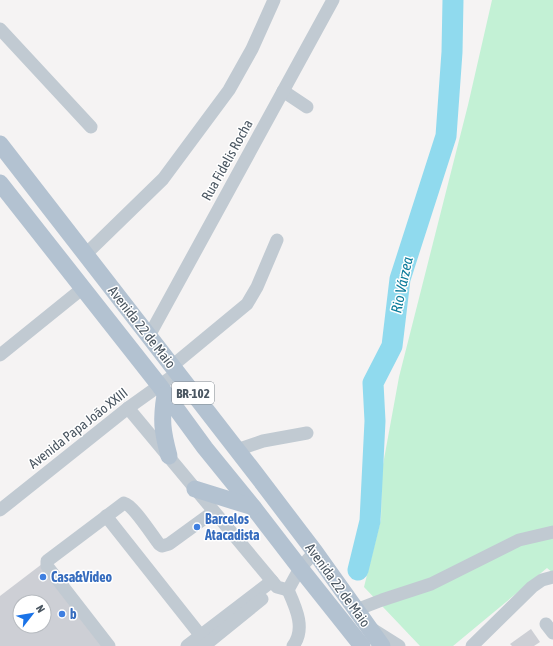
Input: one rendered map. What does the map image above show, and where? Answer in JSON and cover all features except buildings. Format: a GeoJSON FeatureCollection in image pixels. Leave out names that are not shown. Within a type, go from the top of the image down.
{"type":"FeatureCollection","features":[{"type":"Feature","properties":{"kind":"main road","name":"Avenida 22 de Maio"},"geometry":{"type":"LineString","coordinates":[[0,144],[315,552],[382,646]]}},
{"type":"Feature","properties":{"kind":"main road","name":"Avenida 22 de Maio"},"geometry":{"type":"LineString","coordinates":[[2,190],[83,288],[205,448],[358,642]]}},
{"type":"Feature","properties":{"kind":"main road"},"geometry":{"type":"LineString","coordinates":[[162,390],[162,425],[169,456]]}},
{"type":"Feature","properties":{"kind":"main road"},"geometry":{"type":"LineString","coordinates":[[195,489],[253,507]]}},
{"type":"Feature","properties":{"kind":"street"},"geometry":{"type":"LineString","coordinates":[[86,254],[163,179],[229,90],[252,49],[274,0]]}},
{"type":"Feature","properties":{"kind":"street","name":"Rua Fidelis Rocha"},"geometry":{"type":"LineString","coordinates":[[149,336],[333,0]]}},
{"type":"Feature","properties":{"kind":"street"},"geometry":{"type":"LineString","coordinates":[[0,29],[91,127]]}},
{"type":"Feature","properties":{"kind":"street"},"geometry":{"type":"LineString","coordinates":[[283,91],[307,107]]}},
{"type":"Feature","properties":{"kind":"street","name":"Avenida Papa João XXIII"},"geometry":{"type":"LineString","coordinates":[[0,510],[128,408],[162,390],[174,370],[247,304],[257,287],[278,240]]}},
{"type":"Feature","properties":{"kind":"street"},"geometry":{"type":"LineString","coordinates":[[0,355],[83,288]]}},
{"type":"Feature","properties":{"kind":"street"},"geometry":{"type":"LineString","coordinates":[[128,408],[214,512],[295,605],[300,628],[297,640],[293,646]]}},
{"type":"Feature","properties":{"kind":"street"},"geometry":{"type":"LineString","coordinates":[[237,450],[263,442],[307,433]]}},
{"type":"Feature","properties":{"kind":"street"},"geometry":{"type":"LineString","coordinates":[[109,646],[61,585],[46,563],[120,505],[127,504],[162,546],[169,544],[214,512]]}},
{"type":"Feature","properties":{"kind":"street"},"geometry":{"type":"LineString","coordinates":[[106,516],[203,641]]}},
{"type":"Feature","properties":{"kind":"street"},"geometry":{"type":"LineString","coordinates":[[356,610],[431,584],[519,540],[553,532]]}},
{"type":"Feature","properties":{"kind":"street"},"geometry":{"type":"LineString","coordinates":[[187,646],[203,641],[279,586],[300,568],[315,552]]}},
{"type":"Feature","properties":{"kind":"street"},"geometry":{"type":"LineString","coordinates":[[472,646],[532,587],[542,580],[553,577]]}},
{"type":"Feature","properties":{"kind":"street"},"geometry":{"type":"LineString","coordinates":[[368,626],[399,646]]}},
{"type":"Feature","properties":{"kind":"green space"},"geometry":{"type":"Polygon","coordinates":[[[492,0],[553,0],[553,573],[547,568],[453,646],[420,646],[364,587],[381,519],[382,470],[399,377],[468,105],[492,0]]]}},
{"type":"Feature","properties":{"kind":"waterway","name":"Rio Várzea"},"geometry":{"type":"LineString","coordinates":[[358,570],[370,521],[375,421],[373,383],[392,346],[400,279],[446,136],[452,52],[453,0]]}},
{"type":"Feature","properties":{"kind":"place","name":"Barcelos Atacadista"},"geometry":{"type":"Point","coordinates":[197,527]}},
{"type":"Feature","properties":{"kind":"place","name":"Casa&Video"},"geometry":{"type":"Point","coordinates":[43,577]}},
{"type":"Feature","properties":{"kind":"place","name":"b"},"geometry":{"type":"Point","coordinates":[62,614]}}]}
